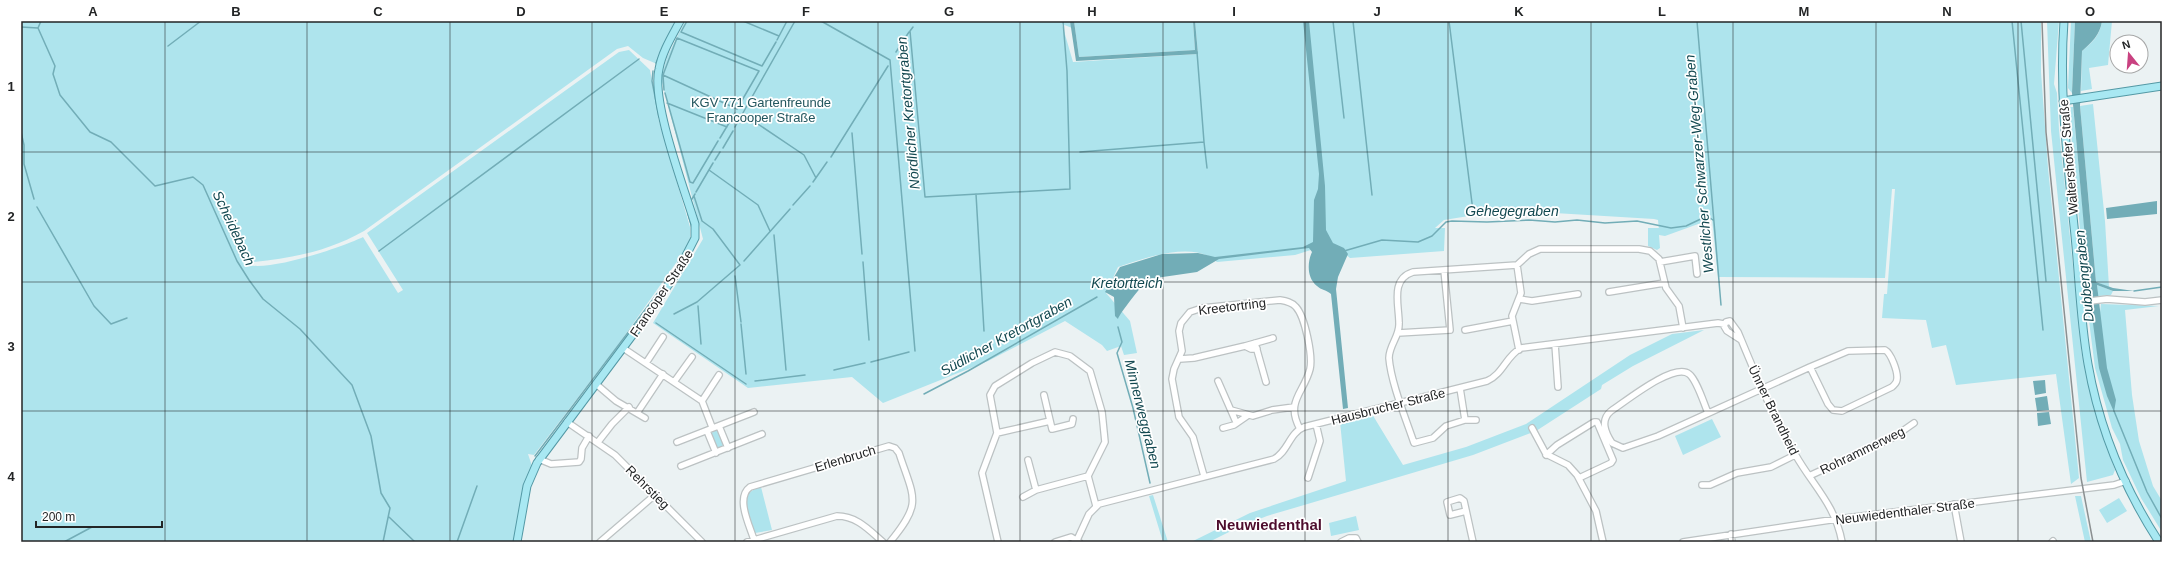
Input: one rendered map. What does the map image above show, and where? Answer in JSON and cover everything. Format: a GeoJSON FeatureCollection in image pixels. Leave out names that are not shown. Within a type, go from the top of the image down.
{"type":"FeatureCollection","features":[{"type":"Feature","properties":{"kind":"main road","name":"Francoper Straße"},"geometry":{"type":"LineString","coordinates":[[517,542],[527,486],[539,459],[623,348],[675,276],[692,247],[696,234],[695,224],[663,115],[657,84],[661,61],[680,21]]}},
{"type":"Feature","properties":{"kind":"main road","name":"Waltershofer Straße"},"geometry":{"type":"LineString","coordinates":[[2064,21],[2063,101],[2088,361],[2094,392],[2104,428],[2142,515],[2159,542]]}},
{"type":"Feature","properties":{"kind":"main road"},"geometry":{"type":"LineString","coordinates":[[2063,101],[2162,86]]}},
{"type":"Feature","properties":{"kind":"street"},"geometry":{"type":"LineString","coordinates":[[1476,420],[1465,420],[1446,426],[1433,438],[1414,443],[1400,403],[1389,357],[1398,334],[1397,291],[1402,278],[1412,272],[1517,265],[1529,254],[1540,249],[1642,250],[1652,253],[1660,262],[1664,283],[1679,306],[1682,328]]}},
{"type":"Feature","properties":{"kind":"street"},"geometry":{"type":"LineString","coordinates":[[1660,262],[1694,256],[1697,274]]}},
{"type":"Feature","properties":{"kind":"street"},"geometry":{"type":"LineString","coordinates":[[1517,265],[1520,290],[1519,299],[1513,312],[1513,321],[1519,350],[1718,323],[1724,324]]}},
{"type":"Feature","properties":{"kind":"street"},"geometry":{"type":"LineString","coordinates":[[1398,334],[1450,330],[1444,270]]}},
{"type":"Feature","properties":{"kind":"street"},"geometry":{"type":"LineString","coordinates":[[1609,292],[1664,283]]}},
{"type":"Feature","properties":{"kind":"street"},"geometry":{"type":"LineString","coordinates":[[1519,299],[1532,301],[1578,294]]}},
{"type":"Feature","properties":{"kind":"street","name":"Kreetortring"},"geometry":{"type":"LineString","coordinates":[[1204,476],[1194,438],[1180,420],[1172,390],[1173,372],[1180,359],[1182,349],[1180,325],[1186,316],[1192,311],[1202,308],[1247,302],[1280,300],[1290,302],[1297,308],[1301,316],[1309,344],[1311,364],[1309,372],[1299,391],[1294,407]]}},
{"type":"Feature","properties":{"kind":"street"},"geometry":{"type":"LineString","coordinates":[[2082,302],[2100,300],[2146,302],[2162,300]]}},
{"type":"Feature","properties":{"kind":"street"},"geometry":{"type":"LineString","coordinates":[[1465,330],[1513,321]]}},
{"type":"Feature","properties":{"kind":"street","name":"Ünner Brandheid"},"geometry":{"type":"LineString","coordinates":[[1741,340],[1727,331],[1724,324],[1728,321],[1733,322],[1741,340],[1762,390],[1795,454],[1837,518]]}},
{"type":"Feature","properties":{"kind":"street"},"geometry":{"type":"LineString","coordinates":[[646,363],[663,337]]}},
{"type":"Feature","properties":{"kind":"street"},"geometry":{"type":"LineString","coordinates":[[1180,359],[1194,358],[1245,346],[1251,349],[1273,338]]}},
{"type":"Feature","properties":{"kind":"street"},"geometry":{"type":"LineString","coordinates":[[1555,344],[1558,386]]}},
{"type":"Feature","properties":{"kind":"street"},"geometry":{"type":"LineString","coordinates":[[1256,346],[1266,382]]}},
{"type":"Feature","properties":{"kind":"street"},"geometry":{"type":"LineString","coordinates":[[623,348],[702,401],[712,427]]}},
{"type":"Feature","properties":{"kind":"street","name":"Hausbrucher Straße"},"geometry":{"type":"LineString","coordinates":[[1300,429],[1460,388],[1493,378],[1519,350]]}},
{"type":"Feature","properties":{"kind":"street"},"geometry":{"type":"LineString","coordinates":[[1708,413],[1692,377],[1685,372],[1680,372],[1662,378],[1611,411],[1605,418],[1604,424],[1612,443],[1622,448],[1651,439],[1810,367],[1848,351],[1885,350],[1889,353],[1897,377],[1892,387],[1842,411],[1833,410],[1828,404],[1810,367]]}},
{"type":"Feature","properties":{"kind":"street"},"geometry":{"type":"LineString","coordinates":[[998,542],[982,473],[997,433],[990,403],[990,395],[995,386],[1032,363],[1055,352],[1070,356],[1090,371],[1105,427],[1105,442],[1088,476],[1096,506]]}},
{"type":"Feature","properties":{"kind":"street"},"geometry":{"type":"LineString","coordinates":[[674,382],[692,356]]}},
{"type":"Feature","properties":{"kind":"street"},"geometry":{"type":"LineString","coordinates":[[637,412],[663,374]]}},
{"type":"Feature","properties":{"kind":"street"},"geometry":{"type":"LineString","coordinates":[[702,401],[719,375]]}},
{"type":"Feature","properties":{"kind":"street"},"geometry":{"type":"LineString","coordinates":[[1218,381],[1236,422]]}},
{"type":"Feature","properties":{"kind":"street"},"geometry":{"type":"LineString","coordinates":[[596,384],[616,402],[629,407],[645,418]]}},
{"type":"Feature","properties":{"kind":"street"},"geometry":{"type":"LineString","coordinates":[[1460,388],[1465,420]]}},
{"type":"Feature","properties":{"kind":"street"},"geometry":{"type":"LineString","coordinates":[[1044,395],[1052,429],[1072,424],[1073,420]]}},
{"type":"Feature","properties":{"kind":"street"},"geometry":{"type":"LineString","coordinates":[[598,442],[612,424],[629,407]]}},
{"type":"Feature","properties":{"kind":"street"},"geometry":{"type":"LineString","coordinates":[[1055,542],[1071,537],[1078,541],[1089,514],[1096,506],[1106,501],[1276,458],[1282,453],[1300,429],[1294,407],[1272,410],[1257,416],[1247,416],[1231,410]]}},
{"type":"Feature","properties":{"kind":"street"},"geometry":{"type":"LineString","coordinates":[[676,442],[754,412]]}},
{"type":"Feature","properties":{"kind":"street"},"geometry":{"type":"LineString","coordinates":[[1223,428],[1234,425],[1236,422],[1247,416]]}},
{"type":"Feature","properties":{"kind":"street"},"geometry":{"type":"LineString","coordinates":[[997,433],[1050,421]]}},
{"type":"Feature","properties":{"kind":"street","name":"Rehrstieg"},"geometry":{"type":"LineString","coordinates":[[567,422],[616,455],[702,542]]}},
{"type":"Feature","properties":{"kind":"street"},"geometry":{"type":"LineString","coordinates":[[1546,455],[1563,441],[1594,422],[1597,422],[1613,460],[1580,478]]}},
{"type":"Feature","properties":{"kind":"street","name":"Rohrammerweg"},"geometry":{"type":"LineString","coordinates":[[1809,476],[1894,437],[1914,423]]}},
{"type":"Feature","properties":{"kind":"street"},"geometry":{"type":"LineString","coordinates":[[1308,478],[1320,442],[1316,424]]}},
{"type":"Feature","properties":{"kind":"street"},"geometry":{"type":"LineString","coordinates":[[719,426],[728,448]]}},
{"type":"Feature","properties":{"kind":"street"},"geometry":{"type":"LineString","coordinates":[[1532,428],[1541,448],[1546,455],[1572,468],[1580,478],[1599,518],[1603,542]]}},
{"type":"Feature","properties":{"kind":"street"},"geometry":{"type":"LineString","coordinates":[[707,430],[716,453]]}},
{"type":"Feature","properties":{"kind":"street"},"geometry":{"type":"LineString","coordinates":[[681,466],[762,434]]}},
{"type":"Feature","properties":{"kind":"street"},"geometry":{"type":"LineString","coordinates":[[539,459],[551,464],[579,462],[581,459],[582,448],[589,436]]}},
{"type":"Feature","properties":{"kind":"street","name":"Erlenbruch"},"geometry":{"type":"LineString","coordinates":[[754,540],[743,501],[744,492],[750,487],[889,446],[895,448],[899,453],[913,503],[907,521],[890,542]]}},
{"type":"Feature","properties":{"kind":"street"},"geometry":{"type":"LineString","coordinates":[[1702,485],[1710,485],[1737,473],[1772,466],[1795,454]]}},
{"type":"Feature","properties":{"kind":"street"},"geometry":{"type":"LineString","coordinates":[[1028,460],[1036,490]]}},
{"type":"Feature","properties":{"kind":"street"},"geometry":{"type":"LineString","coordinates":[[1023,497],[1036,490],[1088,476]]}},
{"type":"Feature","properties":{"kind":"street","name":"Neuwiedenthaler Straße"},"geometry":{"type":"LineString","coordinates":[[1683,542],[1837,518],[2114,485],[2126,481]]}},
{"type":"Feature","properties":{"kind":"street"},"geometry":{"type":"LineString","coordinates":[[600,542],[656,494]]}},
{"type":"Feature","properties":{"kind":"street"},"geometry":{"type":"LineString","coordinates":[[1954,504],[1961,542]]}},
{"type":"Feature","properties":{"kind":"street"},"geometry":{"type":"LineString","coordinates":[[1466,512],[1474,542]]}},
{"type":"Feature","properties":{"kind":"street"},"geometry":{"type":"LineString","coordinates":[[747,542],[836,516],[845,516],[860,522],[883,542]]}},
{"type":"Feature","properties":{"kind":"street"},"geometry":{"type":"LineString","coordinates":[[1837,518],[1842,542]]}},
{"type":"Feature","properties":{"kind":"street"},"geometry":{"type":"LineString","coordinates":[[1731,534],[1732,542]]}},
{"type":"Feature","properties":{"kind":"street"},"geometry":{"type":"LineString","coordinates":[[1341,542],[1352,537],[1356,538],[1358,542]]}},
{"type":"Feature","properties":{"kind":"green space"},"geometry":{"type":"Polygon","coordinates":[[[21,21],[678,21],[657,64],[643,58],[628,46],[617,49],[364,231],[335,245],[305,254],[243,263],[253,266],[284,263],[321,253],[363,237],[398,293],[403,290],[367,233],[619,52],[629,50],[650,70],[659,121],[690,227],[690,238],[683,253],[618,345],[534,455],[528,454],[532,466],[524,491],[516,542],[21,542],[21,21]]]}},
{"type":"Feature","properties":{"kind":"green space","name":"KGV 771 Gartenfreunde Francooper Straße"},"geometry":{"type":"Polygon","coordinates":[[[685,21],[1070,21],[1072,28],[1062,24],[1073,62],[1198,54],[1195,21],[2041,21],[2041,72],[2048,168],[2079,478],[2071,484],[2056,374],[1956,385],[1946,345],[1932,348],[1926,320],[1882,318],[1884,294],[1887,294],[1895,189],[1892,189],[1885,278],[1718,277],[1712,219],[1665,236],[1659,235],[1660,248],[1657,250],[1648,246],[1648,228],[1659,228],[1658,220],[1538,212],[1475,215],[1444,220],[1435,228],[1445,228],[1444,251],[1350,258],[1325,238],[1325,192],[1314,249],[1295,255],[1217,262],[1196,252],[1169,253],[1142,259],[1118,267],[1106,293],[1130,321],[1137,353],[1124,355],[1121,346],[1107,351],[1102,345],[1065,321],[988,361],[883,403],[852,377],[748,388],[653,323],[703,239],[661,78],[667,57],[685,21]]]}},
{"type":"Feature","properties":{"kind":"green space"},"geometry":{"type":"Polygon","coordinates":[[[1074,21],[1193,21],[1195,50],[1079,57],[1074,21]]]}},
{"type":"Feature","properties":{"kind":"green space"},"geometry":{"type":"Polygon","coordinates":[[[2047,21],[2059,21],[2054,84],[2057,93],[2059,130],[2082,354],[2097,417],[2115,470],[2113,475],[2087,482],[2051,131],[2047,21]]]}},
{"type":"Feature","properties":{"kind":"green space"},"geometry":{"type":"Polygon","coordinates":[[[2071,21],[2075,21],[2072,93],[2068,88],[2071,21]]]}},
{"type":"Feature","properties":{"kind":"green space"},"geometry":{"type":"Polygon","coordinates":[[[2102,21],[2112,21],[2111,34],[2109,34],[2108,65],[2089,68],[2092,89],[2081,91],[2082,51],[2095,38],[2100,30],[2102,21]]]}},
{"type":"Feature","properties":{"kind":"green space"},"geometry":{"type":"Polygon","coordinates":[[[2093,104],[2105,221],[2109,287],[2096,282],[2080,106],[2093,104]]]}},
{"type":"Feature","properties":{"kind":"green space"},"geometry":{"type":"Polygon","coordinates":[[[2070,107],[2073,107],[2091,296],[2086,293],[2070,107]]]}},
{"type":"Feature","properties":{"kind":"green space"},"geometry":{"type":"Polygon","coordinates":[[[2097,285],[2113,291],[2111,295],[2098,296],[2097,285]]]}},
{"type":"Feature","properties":{"kind":"green space"},"geometry":{"type":"Polygon","coordinates":[[[2101,304],[2159,306],[2125,310],[2132,395],[2139,441],[2153,486],[2162,501],[2162,532],[2141,498],[2123,460],[2120,444],[2112,428],[2095,368],[2088,313],[2100,312],[2101,304]]]}},
{"type":"Feature","properties":{"kind":"green space"},"geometry":{"type":"Polygon","coordinates":[[[1704,330],[1633,366],[1602,385],[1601,389],[1536,431],[1473,455],[1267,516],[1239,527],[1209,542],[1191,542],[1250,513],[1346,481],[1340,422],[1372,414],[1403,465],[1466,447],[1526,424],[1630,355],[1672,334],[1704,330]]]}},
{"type":"Feature","properties":{"kind":"green space"},"geometry":{"type":"Polygon","coordinates":[[[1712,419],[1721,437],[1683,455],[1675,436],[1712,419]]]}},
{"type":"Feature","properties":{"kind":"green space"},"geometry":{"type":"Polygon","coordinates":[[[717,429],[724,445],[718,449],[710,434],[717,429]]]}},
{"type":"Feature","properties":{"kind":"green space"},"geometry":{"type":"Polygon","coordinates":[[[761,487],[772,530],[755,533],[746,506],[746,500],[748,494],[761,487]]]}},
{"type":"Feature","properties":{"kind":"green space"},"geometry":{"type":"Polygon","coordinates":[[[1153,495],[1168,542],[1163,542],[1149,496],[1153,495]]]}},
{"type":"Feature","properties":{"kind":"green space"},"geometry":{"type":"Polygon","coordinates":[[[2075,496],[2081,496],[2091,542],[2085,542],[2075,496]]]}},
{"type":"Feature","properties":{"kind":"green space"},"geometry":{"type":"Polygon","coordinates":[[[2119,498],[2127,511],[2107,523],[2099,510],[2119,498]]]}},
{"type":"Feature","properties":{"kind":"green space"},"geometry":{"type":"Polygon","coordinates":[[[1356,516],[1359,530],[1331,536],[1329,523],[1356,516]]]}},
{"type":"Feature","properties":{"kind":"water"},"geometry":{"type":"Polygon","coordinates":[[[1070,21],[1074,21],[1079,57],[1195,50],[1193,21],[1195,21],[1198,54],[1076,61],[1070,21]]]}},
{"type":"Feature","properties":{"kind":"water","name":"Kretortteich"},"geometry":{"type":"Polygon","coordinates":[[[1303,21],[1309,21],[1325,186],[1326,230],[1333,243],[1344,248],[1348,254],[1338,277],[1336,289],[1348,408],[1343,409],[1331,294],[1319,287],[1311,279],[1309,261],[1312,252],[1309,248],[1219,259],[1197,272],[1149,279],[1118,319],[1115,316],[1114,297],[1105,292],[1120,267],[1162,254],[1198,253],[1215,257],[1303,247],[1313,242],[1314,200],[1318,189],[1319,174],[1303,21]]]}},
{"type":"Feature","properties":{"kind":"water"},"geometry":{"type":"Polygon","coordinates":[[[2075,21],[2102,21],[2097,34],[2082,51],[2080,106],[2096,282],[2113,288],[2134,291],[2113,291],[2097,285],[2107,368],[2116,400],[2114,412],[2107,396],[2099,368],[2092,316],[2072,93],[2075,21]]]}},
{"type":"Feature","properties":{"kind":"water"},"geometry":{"type":"Polygon","coordinates":[[[2157,201],[2157,214],[2107,219],[2106,208],[2157,201]]]}},
{"type":"Feature","properties":{"kind":"water"},"geometry":{"type":"Polygon","coordinates":[[[2045,380],[2046,393],[2035,395],[2033,381],[2045,380]]]}},
{"type":"Feature","properties":{"kind":"water"},"geometry":{"type":"Polygon","coordinates":[[[2047,396],[2049,410],[2037,411],[2035,398],[2047,396]]]}},
{"type":"Feature","properties":{"kind":"water"},"geometry":{"type":"Polygon","coordinates":[[[2049,412],[2051,424],[2038,426],[2037,413],[2049,412]]]}},
{"type":"Feature","properties":{"kind":"waterway","name":"Scheidebach"},"geometry":{"type":"LineString","coordinates":[[41,21],[38,28],[55,66],[53,74],[60,95],[90,132],[111,142],[155,186],[193,177],[203,185],[237,261],[263,299],[300,329],[352,385],[371,436],[381,493],[390,508],[383,542]]}},
{"type":"Feature","properties":{"kind":"waterway"},"geometry":{"type":"LineString","coordinates":[[168,46],[201,21]]}},
{"type":"Feature","properties":{"kind":"waterway"},"geometry":{"type":"LineString","coordinates":[[656,63],[676,21]]}},
{"type":"Feature","properties":{"kind":"waterway"},"geometry":{"type":"LineString","coordinates":[[687,21],[681,32],[762,66],[776,42]]}},
{"type":"Feature","properties":{"kind":"waterway"},"geometry":{"type":"LineString","coordinates":[[743,21],[779,36]]}},
{"type":"Feature","properties":{"kind":"waterway"},"geometry":{"type":"LineString","coordinates":[[777,40],[787,21]]}},
{"type":"Feature","properties":{"kind":"waterway"},"geometry":{"type":"LineString","coordinates":[[735,127],[795,21]]}},
{"type":"Feature","properties":{"kind":"waterway"},"geometry":{"type":"LineString","coordinates":[[821,21],[890,60],[915,351]]}},
{"type":"Feature","properties":{"kind":"waterway","name":"Nördlicher Kretortgraben"},"geometry":{"type":"LineString","coordinates":[[913,27],[910,31],[925,197],[1070,189],[1067,71],[1063,21]]}},
{"type":"Feature","properties":{"kind":"waterway"},"geometry":{"type":"LineString","coordinates":[[1333,21],[1344,118]]}},
{"type":"Feature","properties":{"kind":"waterway"},"geometry":{"type":"LineString","coordinates":[[1353,21],[1372,195]]}},
{"type":"Feature","properties":{"kind":"waterway"},"geometry":{"type":"LineString","coordinates":[[1449,21],[1473,211]]}},
{"type":"Feature","properties":{"kind":"waterway","name":"Westlicher Schwarzer-Weg-Graben"},"geometry":{"type":"LineString","coordinates":[[1697,21],[1721,305]]}},
{"type":"Feature","properties":{"kind":"waterway"},"geometry":{"type":"LineString","coordinates":[[2012,21],[2043,330]]}},
{"type":"Feature","properties":{"kind":"waterway"},"geometry":{"type":"LineString","coordinates":[[2021,21],[2046,281]]}},
{"type":"Feature","properties":{"kind":"waterway"},"geometry":{"type":"LineString","coordinates":[[21,27],[38,28]]}},
{"type":"Feature","properties":{"kind":"waterway"},"geometry":{"type":"LineString","coordinates":[[896,52],[909,32]]}},
{"type":"Feature","properties":{"kind":"waterway"},"geometry":{"type":"LineString","coordinates":[[663,75],[737,109],[759,71],[677,38],[663,75],[664,90]]}},
{"type":"Feature","properties":{"kind":"waterway"},"geometry":{"type":"LineString","coordinates":[[1080,152],[1204,142],[1197,52]]}},
{"type":"Feature","properties":{"kind":"waterway"},"geometry":{"type":"LineString","coordinates":[[379,251],[639,59]]}},
{"type":"Feature","properties":{"kind":"waterway"},"geometry":{"type":"LineString","coordinates":[[831,157],[888,66]]}},
{"type":"Feature","properties":{"kind":"waterway"},"geometry":{"type":"LineString","coordinates":[[653,71],[652,81],[659,117]]}},
{"type":"Feature","properties":{"kind":"waterway"},"geometry":{"type":"LineString","coordinates":[[665,93],[690,182],[693,183],[718,141]]}},
{"type":"Feature","properties":{"kind":"waterway"},"geometry":{"type":"LineString","coordinates":[[667,103],[727,127]]}},
{"type":"Feature","properties":{"kind":"waterway"},"geometry":{"type":"LineString","coordinates":[[720,138],[735,113]]}},
{"type":"Feature","properties":{"kind":"waterway"},"geometry":{"type":"LineString","coordinates":[[743,114],[804,155],[816,178]]}},
{"type":"Feature","properties":{"kind":"waterway"},"geometry":{"type":"LineString","coordinates":[[723,148],[733,131]]}},
{"type":"Feature","properties":{"kind":"waterway"},"geometry":{"type":"LineString","coordinates":[[21,132],[24,145],[24,164],[34,199]]}},
{"type":"Feature","properties":{"kind":"waterway"},"geometry":{"type":"LineString","coordinates":[[852,133],[862,254]]}},
{"type":"Feature","properties":{"kind":"waterway"},"geometry":{"type":"LineString","coordinates":[[1204,142],[1207,168]]}},
{"type":"Feature","properties":{"kind":"waterway"},"geometry":{"type":"LineString","coordinates":[[715,160],[720,152]]}},
{"type":"Feature","properties":{"kind":"waterway"},"geometry":{"type":"LineString","coordinates":[[813,182],[827,162]]}},
{"type":"Feature","properties":{"kind":"waterway"},"geometry":{"type":"LineString","coordinates":[[696,192],[713,163]]}},
{"type":"Feature","properties":{"kind":"waterway"},"geometry":{"type":"LineString","coordinates":[[709,170],[758,205],[770,231]]}},
{"type":"Feature","properties":{"kind":"waterway"},"geometry":{"type":"LineString","coordinates":[[793,205],[810,186]]}},
{"type":"Feature","properties":{"kind":"waterway"},"geometry":{"type":"LineString","coordinates":[[692,199],[695,194]]}},
{"type":"Feature","properties":{"kind":"waterway"},"geometry":{"type":"LineString","coordinates":[[976,194],[984,331]]}},
{"type":"Feature","properties":{"kind":"waterway"},"geometry":{"type":"LineString","coordinates":[[674,314],[697,302],[740,265],[713,229],[702,221],[694,196]]}},
{"type":"Feature","properties":{"kind":"waterway"},"geometry":{"type":"LineString","coordinates":[[37,207],[94,306],[111,324],[127,318]]}},
{"type":"Feature","properties":{"kind":"waterway"},"geometry":{"type":"LineString","coordinates":[[744,261],[790,209]]}},
{"type":"Feature","properties":{"kind":"waterway"},"geometry":{"type":"LineString","coordinates":[[688,214],[692,228]]}},
{"type":"Feature","properties":{"kind":"waterway","name":"Gehegegraben"},"geometry":{"type":"LineString","coordinates":[[1344,251],[1382,240],[1418,242],[1432,236],[1446,222],[1452,221],[1487,222],[1529,220],[1555,222],[1577,220],[1605,223],[1637,221],[1671,228],[1686,226],[1707,216],[1713,220]]}},
{"type":"Feature","properties":{"kind":"waterway"},"geometry":{"type":"LineString","coordinates":[[774,235],[786,370]]}},
{"type":"Feature","properties":{"kind":"waterway"},"geometry":{"type":"LineString","coordinates":[[863,262],[869,340]]}},
{"type":"Feature","properties":{"kind":"waterway"},"geometry":{"type":"LineString","coordinates":[[535,456],[675,270]]}},
{"type":"Feature","properties":{"kind":"waterway"},"geometry":{"type":"LineString","coordinates":[[735,276],[741,322]]}},
{"type":"Feature","properties":{"kind":"waterway"},"geometry":{"type":"LineString","coordinates":[[2134,291],[2162,287]]}},
{"type":"Feature","properties":{"kind":"waterway","name":"Südlicher Kretortgraben"},"geometry":{"type":"LineString","coordinates":[[924,394],[968,371],[1097,297]]}},
{"type":"Feature","properties":{"kind":"waterway"},"geometry":{"type":"LineString","coordinates":[[698,306],[701,344]]}},
{"type":"Feature","properties":{"kind":"waterway"},"geometry":{"type":"LineString","coordinates":[[656,323],[746,384]]}},
{"type":"Feature","properties":{"kind":"waterway"},"geometry":{"type":"LineString","coordinates":[[741,324],[746,374]]}},
{"type":"Feature","properties":{"kind":"waterway","name":"Minnerweggraben"},"geometry":{"type":"LineString","coordinates":[[1118,327],[1122,342],[1117,353],[1133,408],[1150,483]]}},
{"type":"Feature","properties":{"kind":"waterway"},"geometry":{"type":"LineString","coordinates":[[871,362],[909,352]]}},
{"type":"Feature","properties":{"kind":"waterway"},"geometry":{"type":"LineString","coordinates":[[834,370],[865,363]]}},
{"type":"Feature","properties":{"kind":"waterway"},"geometry":{"type":"LineString","coordinates":[[755,381],[805,375]]}},
{"type":"Feature","properties":{"kind":"waterway","name":"Dubbengraben"},"geometry":{"type":"LineString","coordinates":[[2114,411],[2147,492],[2162,519]]}},
{"type":"Feature","properties":{"kind":"waterway"},"geometry":{"type":"LineString","coordinates":[[457,542],[477,486]]}},
{"type":"Feature","properties":{"kind":"waterway"},"geometry":{"type":"LineString","coordinates":[[389,517],[415,542]]}},
{"type":"Feature","properties":{"kind":"waterway"},"geometry":{"type":"LineString","coordinates":[[64,542],[92,527]]}},
{"type":"Feature","properties":{"kind":"railway"},"geometry":{"type":"LineString","coordinates":[[2042,21],[2046,132],[2081,478],[2093,542]]}},
{"type":"Feature","properties":{"kind":"district","name":"Neuwiedenthal"},"geometry":{"type":"Point","coordinates":[1269,525]}}]}
